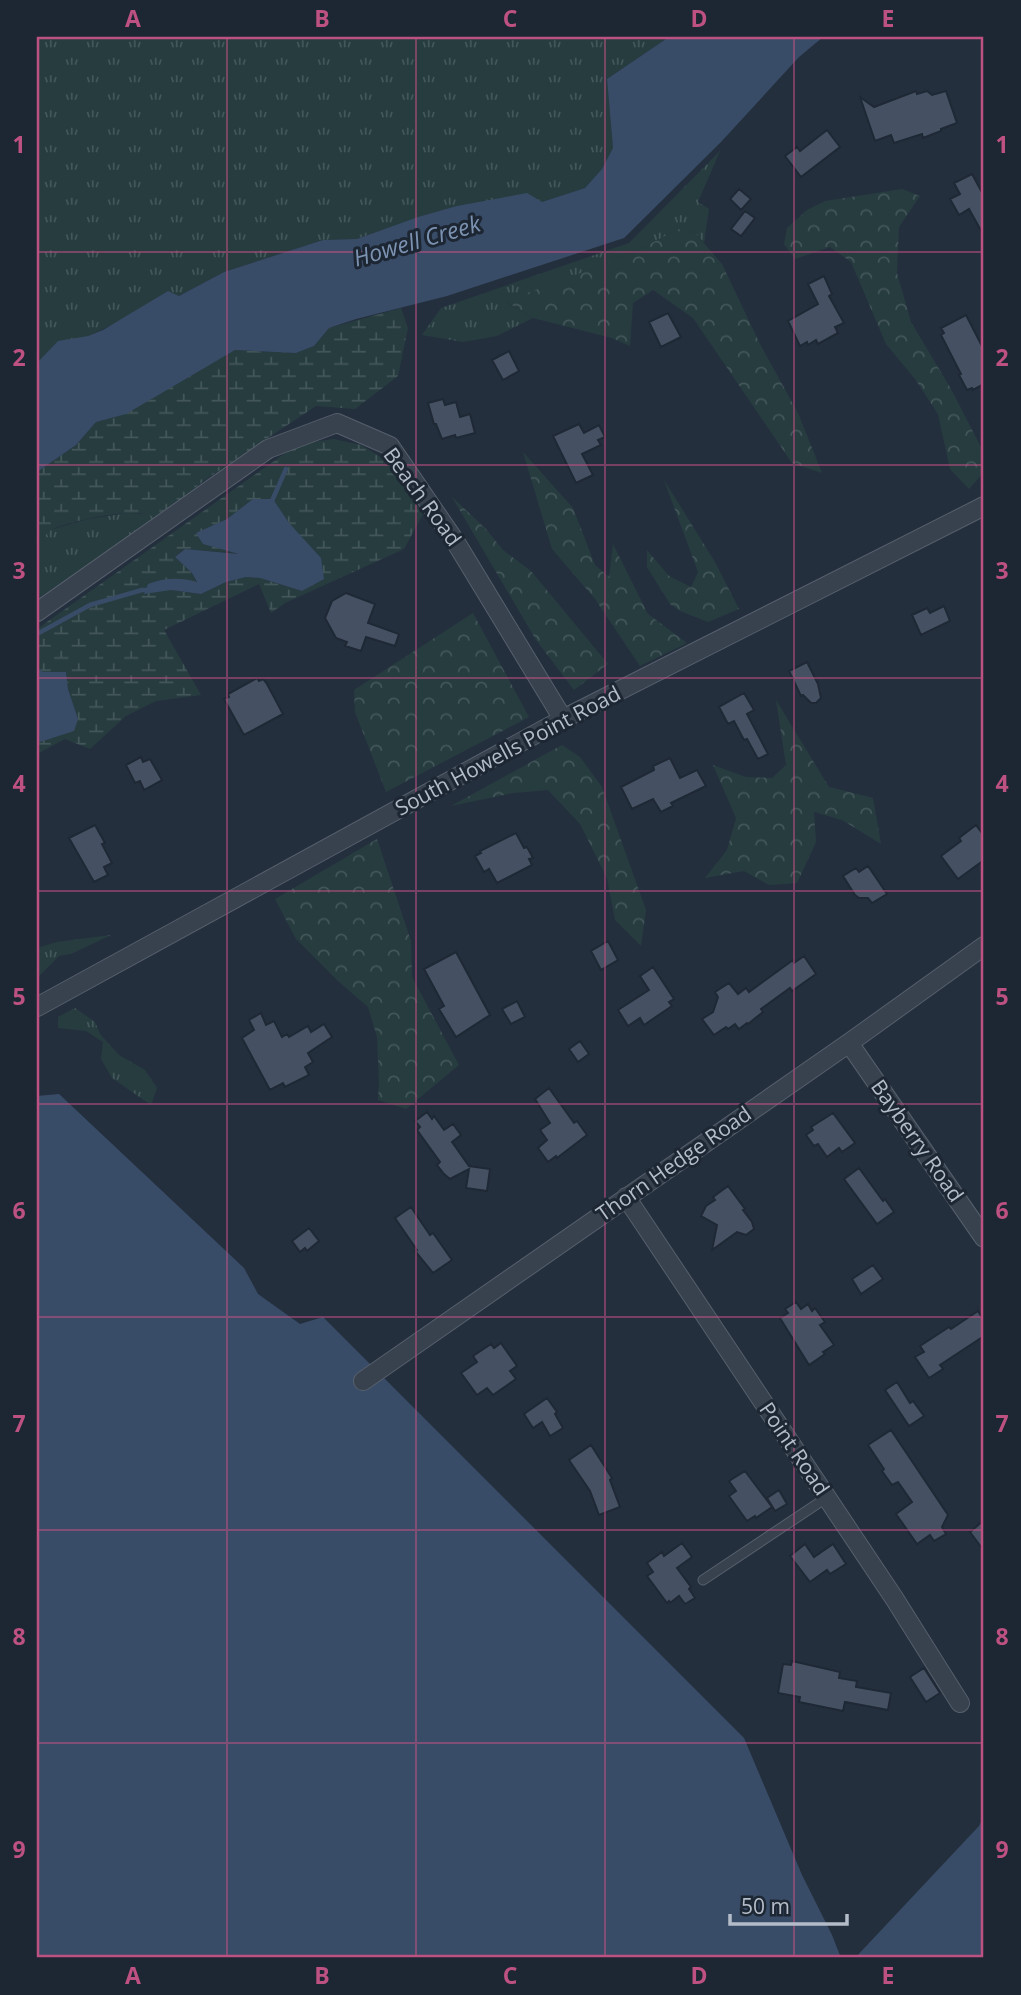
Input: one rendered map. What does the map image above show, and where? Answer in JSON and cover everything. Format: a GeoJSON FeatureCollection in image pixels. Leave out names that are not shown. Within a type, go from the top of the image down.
{"type":"FeatureCollection","features":[{"type":"Feature","properties":{"kind":"street","name":"Beach Road"},"geometry":{"type":"LineString","coordinates":[[37,612],[268,449],[337,423],[390,446],[455,541],[563,719]]}},
{"type":"Feature","properties":{"kind":"street","name":"South Howells Point Road"},"geometry":{"type":"LineString","coordinates":[[37,1007],[563,719],[984,506]]}},
{"type":"Feature","properties":{"kind":"street","name":"Thorn Hedge Road"},"geometry":{"type":"LineString","coordinates":[[363,1381],[984,946]]}},
{"type":"Feature","properties":{"kind":"street","name":"Bayberry Road"},"geometry":{"type":"LineString","coordinates":[[849,1043],[984,1238]]}},
{"type":"Feature","properties":{"kind":"street","name":"Point Road"},"geometry":{"type":"LineString","coordinates":[[626,1197],[901,1609],[960,1703]]}},
{"type":"Feature","properties":{"kind":"lane"},"geometry":{"type":"LineString","coordinates":[[704,1580],[826,1498]]}},
{"type":"Feature","properties":{"kind":"green space"},"geometry":{"type":"Polygon","coordinates":[[[37,37],[669,37],[607,79],[613,148],[602,169],[585,188],[542,202],[428,214],[357,239],[323,240],[224,272],[179,296],[168,291],[116,323],[37,363],[37,37]]]}},
{"type":"Feature","properties":{"kind":"green space"},"geometry":{"type":"Polygon","coordinates":[[[720,151],[698,202],[709,209],[704,243],[695,233],[681,228],[624,257],[506,302],[533,318],[497,336],[463,342],[422,335],[441,308],[629,243],[720,151]]]}},
{"type":"Feature","properties":{"kind":"green space"},"geometry":{"type":"Polygon","coordinates":[[[902,189],[920,196],[899,227],[897,273],[911,322],[951,389],[984,453],[984,472],[969,489],[950,469],[938,414],[915,379],[886,344],[851,262],[830,247],[795,259],[784,244],[787,228],[807,210],[825,201],[902,189]]]}},
{"type":"Feature","properties":{"kind":"green space"},"geometry":{"type":"Polygon","coordinates":[[[681,228],[695,233],[722,264],[760,344],[798,413],[822,473],[792,463],[693,318],[653,290],[633,303],[630,346],[612,338],[533,318],[505,301],[624,257],[681,228]]]}},
{"type":"Feature","properties":{"kind":"green space"},"geometry":{"type":"Polygon","coordinates":[[[401,308],[408,328],[398,376],[355,409],[316,406],[205,480],[161,515],[153,517],[145,514],[119,514],[74,522],[53,529],[37,544],[37,472],[76,445],[96,422],[235,350],[296,353],[314,346],[329,328],[401,308]]]}},
{"type":"Feature","properties":{"kind":"green space"},"geometry":{"type":"Polygon","coordinates":[[[334,439],[361,445],[387,461],[423,514],[404,549],[285,603],[271,613],[259,584],[164,630],[201,695],[156,701],[126,716],[90,749],[65,739],[37,754],[37,743],[78,719],[68,689],[66,672],[43,672],[37,668],[37,629],[298,444],[334,439]],[[253,499],[227,519],[196,534],[245,554],[184,549],[175,557],[192,573],[197,583],[171,590],[201,594],[226,582],[246,577],[260,578],[302,591],[289,523],[273,499],[253,499]]]}},
{"type":"Feature","properties":{"kind":"green space"},"geometry":{"type":"Polygon","coordinates":[[[523,452],[573,508],[595,565],[609,577],[613,544],[648,614],[687,643],[640,666],[595,599],[552,549],[523,452]]]}},
{"type":"Feature","properties":{"kind":"green space"},"geometry":{"type":"Polygon","coordinates":[[[664,480],[715,562],[739,609],[708,622],[680,611],[670,604],[647,567],[647,550],[669,576],[691,587],[698,572],[664,480]]]}},
{"type":"Feature","properties":{"kind":"green space"},"geometry":{"type":"Polygon","coordinates":[[[452,497],[485,528],[503,550],[531,571],[608,664],[574,690],[536,640],[452,497]]]}},
{"type":"Feature","properties":{"kind":"green space"},"geometry":{"type":"Polygon","coordinates":[[[128,513],[161,515],[37,599],[37,544],[50,530],[88,519],[128,513]]]}},
{"type":"Feature","properties":{"kind":"green space"},"geometry":{"type":"Polygon","coordinates":[[[473,613],[529,717],[386,792],[355,712],[354,690],[473,613]]]}},
{"type":"Feature","properties":{"kind":"green space"},"geometry":{"type":"Polygon","coordinates":[[[776,700],[829,787],[873,798],[881,844],[842,820],[814,812],[816,842],[797,883],[769,885],[744,871],[705,878],[727,850],[736,818],[713,765],[746,777],[772,778],[786,765],[776,700]]]}},
{"type":"Feature","properties":{"kind":"green space"},"geometry":{"type":"Polygon","coordinates":[[[562,745],[580,757],[602,787],[646,910],[641,946],[615,920],[607,878],[580,824],[548,790],[513,793],[451,806],[562,745]]]}},
{"type":"Feature","properties":{"kind":"green space"},"geometry":{"type":"Polygon","coordinates":[[[377,839],[411,941],[412,977],[459,1065],[406,1109],[378,1100],[377,1037],[368,1007],[296,939],[275,899],[377,839]]]}},
{"type":"Feature","properties":{"kind":"green space"},"geometry":{"type":"Polygon","coordinates":[[[111,935],[71,954],[59,956],[37,978],[37,948],[57,942],[111,935]]]}},
{"type":"Feature","properties":{"kind":"green space"},"geometry":{"type":"Polygon","coordinates":[[[75,1008],[95,1022],[100,1034],[119,1055],[145,1070],[157,1088],[151,1105],[112,1078],[101,1059],[103,1042],[86,1031],[58,1028],[58,1017],[75,1008]]]}},
{"type":"Feature","properties":{"kind":"water","name":"Howell Creek"},"geometry":{"type":"Polygon","coordinates":[[[669,37],[823,37],[799,57],[721,142],[624,238],[447,296],[329,328],[314,346],[296,353],[235,350],[126,414],[96,422],[76,445],[37,472],[37,363],[58,341],[88,336],[103,330],[168,291],[179,296],[224,272],[323,240],[357,239],[457,206],[527,193],[542,202],[585,188],[602,169],[613,148],[607,79],[669,37]]]}},
{"type":"Feature","properties":{"kind":"water"},"geometry":{"type":"Polygon","coordinates":[[[253,499],[273,499],[289,523],[321,558],[324,579],[302,591],[260,578],[246,577],[226,582],[201,594],[171,590],[144,594],[148,584],[160,580],[197,582],[192,573],[175,557],[185,549],[239,554],[203,544],[196,533],[227,519],[253,499]]]}},
{"type":"Feature","properties":{"kind":"water"},"geometry":{"type":"Polygon","coordinates":[[[37,668],[43,672],[66,672],[68,689],[78,719],[74,731],[37,743],[37,668]]]}},
{"type":"Feature","properties":{"kind":"water"},"geometry":{"type":"Polygon","coordinates":[[[59,1094],[244,1268],[258,1294],[300,1324],[323,1317],[744,1738],[802,1875],[841,1958],[37,1958],[37,1096],[59,1094]]]}},
{"type":"Feature","properties":{"kind":"water"},"geometry":{"type":"Polygon","coordinates":[[[984,1816],[984,1958],[855,1958],[979,1826],[984,1816]]]}},
{"type":"Feature","properties":{"kind":"building"},"geometry":{"type":"Polygon","coordinates":[[[916,91],[917,94],[927,91],[932,95],[946,91],[957,123],[923,138],[922,134],[894,143],[891,135],[875,141],[860,97],[874,107],[916,91]]]}},
{"type":"Feature","properties":{"kind":"building"},"geometry":{"type":"Polygon","coordinates":[[[827,130],[840,147],[801,177],[785,156],[797,147],[800,151],[827,130]]]}},
{"type":"Feature","properties":{"kind":"building"},"geometry":{"type":"Polygon","coordinates":[[[972,174],[984,196],[984,236],[969,209],[959,215],[950,199],[960,194],[954,183],[972,174]]]}},
{"type":"Feature","properties":{"kind":"building"},"geometry":{"type":"Polygon","coordinates":[[[739,189],[751,199],[741,210],[730,199],[739,189]]]}},
{"type":"Feature","properties":{"kind":"building"},"geometry":{"type":"Polygon","coordinates":[[[745,211],[755,218],[741,236],[731,229],[745,211]]]}},
{"type":"Feature","properties":{"kind":"building"},"geometry":{"type":"Polygon","coordinates":[[[824,276],[832,294],[829,296],[844,323],[835,327],[838,333],[818,344],[816,340],[800,346],[788,321],[818,304],[808,284],[824,276]]]}},
{"type":"Feature","properties":{"kind":"building"},"geometry":{"type":"Polygon","coordinates":[[[668,313],[681,337],[661,347],[649,322],[668,313]]]}},
{"type":"Feature","properties":{"kind":"building"},"geometry":{"type":"Polygon","coordinates":[[[966,315],[984,350],[984,384],[973,390],[967,390],[941,335],[944,333],[941,328],[966,315]]]}},
{"type":"Feature","properties":{"kind":"building"},"geometry":{"type":"Polygon","coordinates":[[[509,351],[519,371],[503,380],[492,360],[509,351]]]}},
{"type":"Feature","properties":{"kind":"building"},"geometry":{"type":"Polygon","coordinates":[[[443,399],[445,405],[456,402],[460,417],[470,414],[475,433],[442,439],[428,403],[443,399]]]}},
{"type":"Feature","properties":{"kind":"building"},"geometry":{"type":"Polygon","coordinates":[[[579,424],[584,433],[599,425],[605,437],[598,440],[601,445],[582,454],[593,475],[576,483],[553,436],[579,424]]]}},
{"type":"Feature","properties":{"kind":"building"},"geometry":{"type":"Polygon","coordinates":[[[346,593],[375,604],[368,623],[399,634],[395,646],[366,637],[361,651],[345,646],[347,642],[336,638],[325,618],[332,601],[346,593]]]}},
{"type":"Feature","properties":{"kind":"building"},"geometry":{"type":"Polygon","coordinates":[[[944,606],[950,621],[921,635],[912,615],[927,608],[930,613],[944,606]]]}},
{"type":"Feature","properties":{"kind":"building"},"geometry":{"type":"Polygon","coordinates":[[[807,662],[818,684],[821,698],[816,703],[811,703],[801,696],[789,671],[807,662]]]}},
{"type":"Feature","properties":{"kind":"building"},"geometry":{"type":"Polygon","coordinates":[[[257,678],[259,681],[263,679],[267,684],[283,714],[244,735],[224,699],[257,678]]]}},
{"type":"Feature","properties":{"kind":"building"},"geometry":{"type":"Polygon","coordinates":[[[744,693],[754,710],[747,714],[768,754],[758,759],[734,721],[728,724],[719,707],[744,693]]]}},
{"type":"Feature","properties":{"kind":"building"},"geometry":{"type":"Polygon","coordinates":[[[141,757],[143,762],[150,759],[162,780],[144,790],[140,781],[135,783],[126,765],[141,757]]]}},
{"type":"Feature","properties":{"kind":"building"},"geometry":{"type":"Polygon","coordinates":[[[670,758],[680,778],[697,770],[706,786],[671,803],[673,806],[661,812],[653,799],[632,809],[621,787],[654,770],[653,766],[670,758]]]}},
{"type":"Feature","properties":{"kind":"building"},"geometry":{"type":"Polygon","coordinates":[[[95,825],[112,863],[104,867],[108,875],[94,882],[69,838],[95,825]]]}},
{"type":"Feature","properties":{"kind":"building"},"geometry":{"type":"Polygon","coordinates":[[[976,825],[984,836],[984,860],[958,879],[941,856],[976,825]]]}},
{"type":"Feature","properties":{"kind":"building"},"geometry":{"type":"Polygon","coordinates":[[[516,833],[533,858],[529,859],[532,865],[497,883],[489,869],[484,872],[475,856],[516,833]]]}},
{"type":"Feature","properties":{"kind":"building"},"geometry":{"type":"Polygon","coordinates":[[[868,866],[887,894],[872,903],[868,898],[855,895],[843,876],[856,868],[859,872],[868,866]]]}},
{"type":"Feature","properties":{"kind":"building"},"geometry":{"type":"Polygon","coordinates":[[[608,941],[618,960],[601,970],[591,951],[608,941]]]}},
{"type":"Feature","properties":{"kind":"building"},"geometry":{"type":"Polygon","coordinates":[[[456,952],[490,1015],[456,1037],[439,1009],[444,1006],[424,969],[456,952]]]}},
{"type":"Feature","properties":{"kind":"building"},"geometry":{"type":"Polygon","coordinates":[[[804,956],[816,974],[792,991],[790,988],[761,1009],[763,1012],[748,1024],[739,1029],[735,1024],[714,1035],[702,1019],[713,1012],[718,997],[715,992],[729,983],[738,994],[746,988],[749,992],[793,960],[794,963],[804,956]]]}},
{"type":"Feature","properties":{"kind":"building"},"geometry":{"type":"Polygon","coordinates":[[[653,967],[674,999],[669,1002],[672,1006],[644,1025],[640,1018],[628,1026],[618,1010],[649,990],[640,976],[653,967]]]}},
{"type":"Feature","properties":{"kind":"building"},"geometry":{"type":"Polygon","coordinates":[[[517,1001],[525,1017],[511,1024],[502,1009],[517,1001]]]}},
{"type":"Feature","properties":{"kind":"building"},"geometry":{"type":"Polygon","coordinates":[[[261,1013],[266,1025],[274,1021],[282,1037],[287,1034],[289,1037],[308,1026],[311,1032],[324,1024],[332,1037],[308,1053],[313,1062],[305,1067],[309,1075],[285,1087],[283,1083],[270,1090],[242,1038],[254,1030],[249,1020],[261,1013]]]}},
{"type":"Feature","properties":{"kind":"building"},"geometry":{"type":"Polygon","coordinates":[[[580,1041],[589,1054],[578,1062],[569,1049],[580,1041]]]}},
{"type":"Feature","properties":{"kind":"building"},"geometry":{"type":"Polygon","coordinates":[[[549,1088],[574,1123],[577,1121],[587,1135],[548,1162],[538,1148],[547,1140],[540,1130],[550,1123],[535,1099],[549,1088]]]}},
{"type":"Feature","properties":{"kind":"building"},"geometry":{"type":"Polygon","coordinates":[[[427,1112],[432,1119],[434,1116],[444,1130],[453,1124],[461,1135],[452,1142],[469,1166],[490,1169],[487,1191],[466,1188],[469,1169],[450,1179],[437,1165],[440,1162],[417,1130],[420,1127],[415,1121],[427,1112]]]}},
{"type":"Feature","properties":{"kind":"building"},"geometry":{"type":"Polygon","coordinates":[[[833,1113],[855,1143],[842,1152],[839,1148],[827,1157],[818,1144],[814,1146],[806,1135],[813,1130],[811,1127],[833,1113]]]}},
{"type":"Feature","properties":{"kind":"building"},"geometry":{"type":"Polygon","coordinates":[[[859,1168],[894,1212],[877,1224],[844,1179],[859,1168]]]}},
{"type":"Feature","properties":{"kind":"building"},"geometry":{"type":"Polygon","coordinates":[[[728,1186],[745,1209],[743,1210],[754,1229],[746,1235],[737,1232],[712,1250],[717,1225],[701,1216],[706,1206],[715,1200],[713,1197],[728,1186]]]}},
{"type":"Feature","properties":{"kind":"building"},"geometry":{"type":"Polygon","coordinates":[[[411,1207],[430,1235],[433,1233],[452,1260],[433,1273],[415,1251],[417,1250],[395,1218],[411,1207]]]}},
{"type":"Feature","properties":{"kind":"building"},"geometry":{"type":"Polygon","coordinates":[[[309,1228],[319,1241],[307,1251],[305,1248],[300,1252],[292,1241],[309,1228]]]}},
{"type":"Feature","properties":{"kind":"building"},"geometry":{"type":"Polygon","coordinates":[[[873,1265],[883,1279],[861,1294],[852,1279],[873,1265]]]}},
{"type":"Feature","properties":{"kind":"building"},"geometry":{"type":"Polygon","coordinates":[[[796,1302],[801,1309],[808,1304],[812,1311],[815,1308],[825,1322],[820,1325],[834,1345],[809,1365],[780,1318],[788,1313],[785,1309],[796,1302]]]}},
{"type":"Feature","properties":{"kind":"building"},"geometry":{"type":"Polygon","coordinates":[[[978,1311],[984,1321],[984,1336],[940,1365],[943,1369],[929,1378],[915,1357],[924,1352],[920,1346],[978,1311]]]}},
{"type":"Feature","properties":{"kind":"building"},"geometry":{"type":"Polygon","coordinates":[[[501,1343],[517,1366],[510,1371],[516,1379],[493,1395],[487,1388],[477,1395],[461,1373],[477,1362],[473,1356],[491,1344],[494,1348],[501,1343]]]}},
{"type":"Feature","properties":{"kind":"building"},"geometry":{"type":"Polygon","coordinates":[[[897,1382],[910,1403],[913,1401],[924,1416],[909,1426],[885,1390],[897,1382]]]}},
{"type":"Feature","properties":{"kind":"building"},"geometry":{"type":"Polygon","coordinates":[[[547,1398],[557,1412],[555,1414],[563,1428],[550,1436],[542,1422],[533,1428],[524,1414],[547,1398]]]}},
{"type":"Feature","properties":{"kind":"building"},"geometry":{"type":"Polygon","coordinates":[[[891,1430],[948,1515],[942,1527],[946,1534],[934,1541],[930,1535],[917,1544],[896,1514],[912,1502],[898,1482],[892,1485],[868,1445],[891,1430]]]}},
{"type":"Feature","properties":{"kind":"building"},"geometry":{"type":"Polygon","coordinates":[[[591,1445],[612,1478],[610,1480],[620,1507],[599,1515],[590,1491],[569,1460],[591,1445]]]}},
{"type":"Feature","properties":{"kind":"building"},"geometry":{"type":"Polygon","coordinates":[[[745,1471],[772,1507],[747,1521],[729,1496],[736,1491],[729,1481],[745,1471]]]}},
{"type":"Feature","properties":{"kind":"building"},"geometry":{"type":"Polygon","coordinates":[[[779,1490],[787,1504],[775,1511],[767,1498],[779,1490]]]}},
{"type":"Feature","properties":{"kind":"building"},"geometry":{"type":"Polygon","coordinates":[[[984,1520],[984,1551],[970,1532],[984,1520]]]}},
{"type":"Feature","properties":{"kind":"building"},"geometry":{"type":"Polygon","coordinates":[[[682,1543],[692,1557],[677,1568],[691,1587],[689,1589],[695,1598],[685,1604],[679,1596],[667,1603],[647,1576],[653,1572],[647,1563],[662,1552],[664,1556],[682,1543]]]}},
{"type":"Feature","properties":{"kind":"building"},"geometry":{"type":"Polygon","coordinates":[[[805,1544],[814,1557],[833,1544],[846,1564],[830,1574],[827,1570],[810,1582],[790,1556],[805,1544]]]}},
{"type":"Feature","properties":{"kind":"building"},"geometry":{"type":"Polygon","coordinates":[[[792,1661],[840,1672],[839,1678],[857,1681],[856,1687],[891,1693],[888,1710],[845,1702],[843,1711],[799,1702],[800,1697],[778,1693],[783,1664],[791,1665],[792,1661]]]}},
{"type":"Feature","properties":{"kind":"building"},"geometry":{"type":"Polygon","coordinates":[[[924,1668],[940,1693],[926,1702],[910,1677],[924,1668]]]}},
{"type":"Feature","properties":{"kind":"waterway"},"geometry":{"type":"LineString","coordinates":[[271,503],[286,469]]}},
{"type":"Feature","properties":{"kind":"waterway"},"geometry":{"type":"LineString","coordinates":[[37,634],[90,605],[150,590]]}}]}
